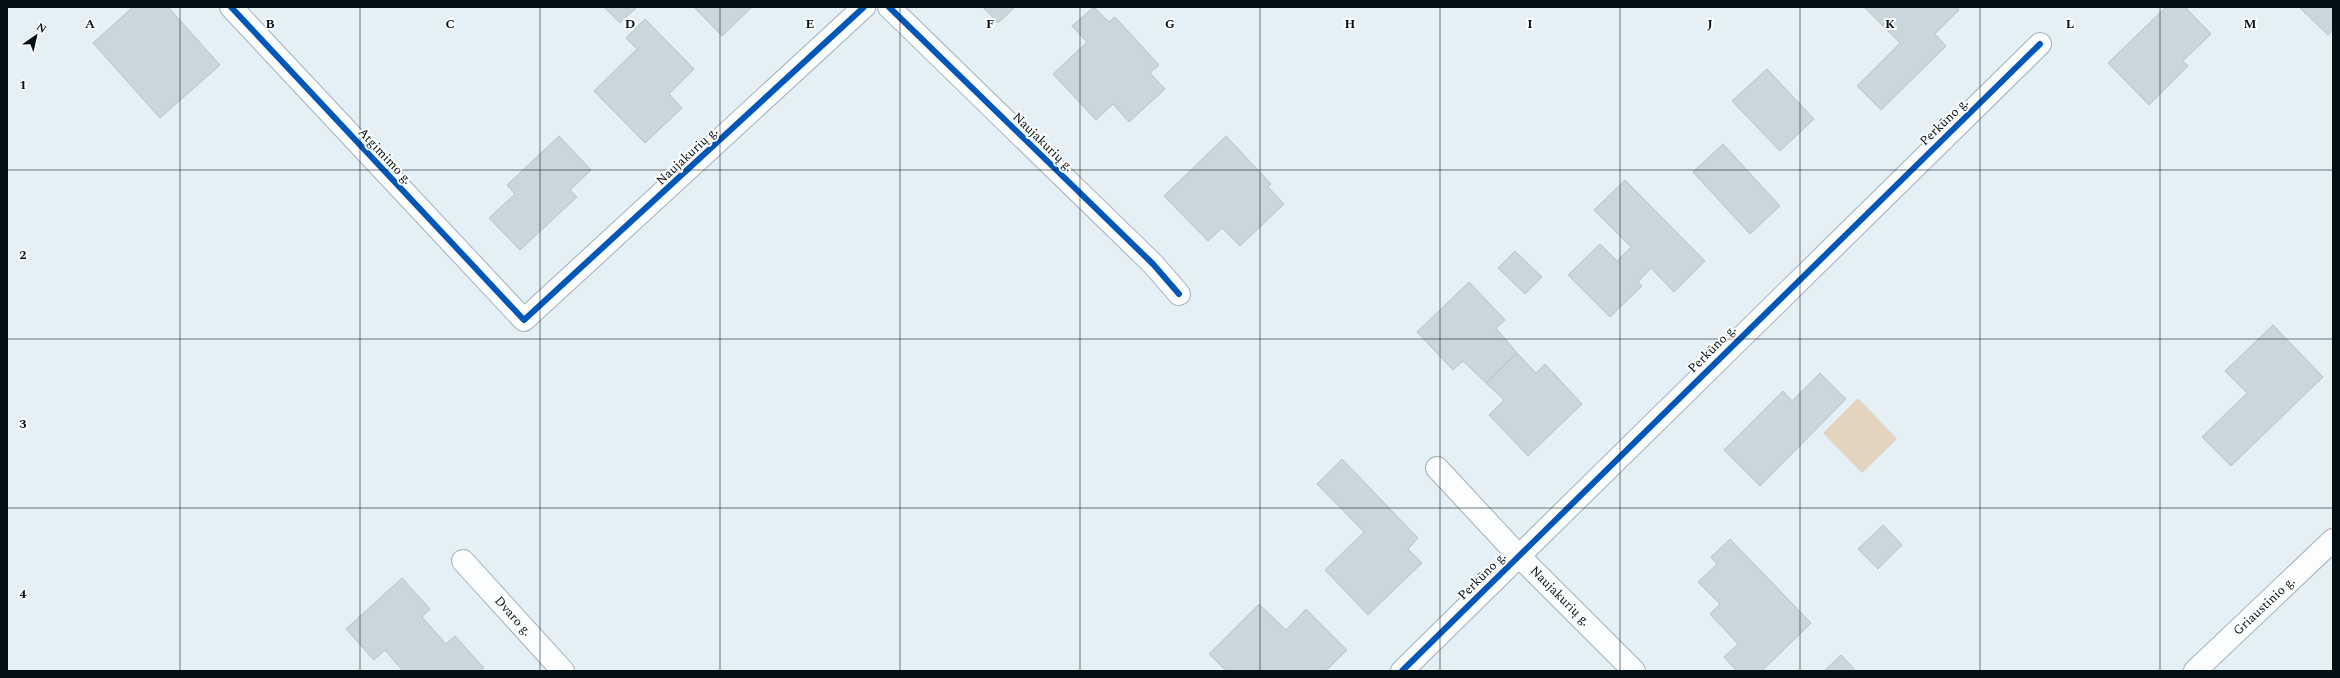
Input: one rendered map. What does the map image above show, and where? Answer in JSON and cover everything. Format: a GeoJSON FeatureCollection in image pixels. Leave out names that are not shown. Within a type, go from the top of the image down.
{"type":"FeatureCollection","features":[{"type":"Feature","properties":{"kind":"street","name":"Atgimimo g."},"geometry":{"type":"LineString","coordinates":[[231,7],[524,320]]}},
{"type":"Feature","properties":{"kind":"street","name":"Naujakurių g."},"geometry":{"type":"LineString","coordinates":[[524,320],[864,7]]}},
{"type":"Feature","properties":{"kind":"street","name":"Naujakurių g."},"geometry":{"type":"LineString","coordinates":[[889,7],[1153,264],[1180,294]]}},
{"type":"Feature","properties":{"kind":"street","name":"Perkūno g."},"geometry":{"type":"LineString","coordinates":[[1402,671],[1518,555],[2040,44]]}},
{"type":"Feature","properties":{"kind":"street","name":"Naujakurių g."},"geometry":{"type":"LineString","coordinates":[[1437,468],[1518,555],[1634,671]]}},
{"type":"Feature","properties":{"kind":"street","name":"Griaustinio g."},"geometry":{"type":"LineString","coordinates":[[2195,671],[2333,540]]}},
{"type":"Feature","properties":{"kind":"street","name":"Dvaro g."},"geometry":{"type":"LineString","coordinates":[[463,561],[563,671]]}},
{"type":"Feature","properties":{"kind":"shaded area"},"geometry":{"type":"Polygon","coordinates":[[[1858,398],[1897,439],[1862,473],[1823,433],[1858,398]]]}},
{"type":"Feature","properties":{"kind":"building"},"geometry":{"type":"Polygon","coordinates":[[[133,7],[168,7],[220,65],[160,118],[93,43],[133,7]]]}},
{"type":"Feature","properties":{"kind":"building"},"geometry":{"type":"Polygon","coordinates":[[[604,7],[637,7],[620,23],[604,7]]]}},
{"type":"Feature","properties":{"kind":"building"},"geometry":{"type":"Polygon","coordinates":[[[694,7],[752,7],[722,36],[694,7]]]}},
{"type":"Feature","properties":{"kind":"building"},"geometry":{"type":"Polygon","coordinates":[[[983,7],[1015,7],[998,23],[983,7]]]}},
{"type":"Feature","properties":{"kind":"building"},"geometry":{"type":"Polygon","coordinates":[[[1094,7],[1109,22],[1115,17],[1159,65],[1150,73],[1165,89],[1129,122],[1113,104],[1096,120],[1053,74],[1087,42],[1072,26],[1094,7]]]}},
{"type":"Feature","properties":{"kind":"building"},"geometry":{"type":"Polygon","coordinates":[[[1864,7],[1957,7],[1959,10],[1935,34],[1946,46],[1881,110],[1857,86],[1900,43],[1864,7]]]}},
{"type":"Feature","properties":{"kind":"building"},"geometry":{"type":"Polygon","coordinates":[[[2166,7],[2185,7],[2211,34],[2183,61],[2188,66],[2149,105],[2108,63],[2166,7]]]}},
{"type":"Feature","properties":{"kind":"building"},"geometry":{"type":"Polygon","coordinates":[[[2299,7],[2333,7],[2333,30],[2328,35],[2299,7]]]}},
{"type":"Feature","properties":{"kind":"building"},"geometry":{"type":"Polygon","coordinates":[[[645,19],[694,69],[669,94],[682,108],[645,143],[594,91],[637,49],[626,38],[645,19]]]}},
{"type":"Feature","properties":{"kind":"building"},"geometry":{"type":"Polygon","coordinates":[[[1767,69],[1814,119],[1780,151],[1732,101],[1767,69]]]}},
{"type":"Feature","properties":{"kind":"building"},"geometry":{"type":"Polygon","coordinates":[[[559,136],[591,170],[570,190],[577,197],[520,250],[489,218],[515,194],[507,185],[559,136]]]}},
{"type":"Feature","properties":{"kind":"building"},"geometry":{"type":"Polygon","coordinates":[[[1226,136],[1271,184],[1268,187],[1284,204],[1240,246],[1222,228],[1208,241],[1164,196],[1226,136]]]}},
{"type":"Feature","properties":{"kind":"building"},"geometry":{"type":"Polygon","coordinates":[[[1723,144],[1780,206],[1750,234],[1693,172],[1723,144]]]}},
{"type":"Feature","properties":{"kind":"building"},"geometry":{"type":"Polygon","coordinates":[[[1625,180],[1705,261],[1674,292],[1651,268],[1638,282],[1642,286],[1610,317],[1568,275],[1600,244],[1617,261],[1631,247],[1594,210],[1625,180]]]}},
{"type":"Feature","properties":{"kind":"building"},"geometry":{"type":"Polygon","coordinates":[[[1515,251],[1542,277],[1525,294],[1498,268],[1515,251]]]}},
{"type":"Feature","properties":{"kind":"building"},"geometry":{"type":"Polygon","coordinates":[[[1469,282],[1505,320],[1496,328],[1517,353],[1486,383],[1463,361],[1453,370],[1417,332],[1469,282]]]}},
{"type":"Feature","properties":{"kind":"building"},"geometry":{"type":"Polygon","coordinates":[[[2273,325],[2323,377],[2231,466],[2202,437],[2247,393],[2225,371],[2273,325]]]}},
{"type":"Feature","properties":{"kind":"building"},"geometry":{"type":"Polygon","coordinates":[[[1517,353],[1536,373],[1545,364],[1582,404],[1528,456],[1489,415],[1504,400],[1486,383],[1517,353]]]}},
{"type":"Feature","properties":{"kind":"building"},"geometry":{"type":"Polygon","coordinates":[[[1820,373],[1846,399],[1760,486],[1724,450],[1783,391],[1792,401],[1820,373]]]}},
{"type":"Feature","properties":{"kind":"building"},"geometry":{"type":"Polygon","coordinates":[[[1342,459],[1418,538],[1408,549],[1422,563],[1368,615],[1325,570],[1364,532],[1317,484],[1342,459]]]}},
{"type":"Feature","properties":{"kind":"building"},"geometry":{"type":"Polygon","coordinates":[[[1883,525],[1902,545],[1878,569],[1858,549],[1883,525]]]}},
{"type":"Feature","properties":{"kind":"building"},"geometry":{"type":"Polygon","coordinates":[[[1730,539],[1811,623],[1762,671],[1737,671],[1724,657],[1738,644],[1710,614],[1720,604],[1698,582],[1717,564],[1711,557],[1730,539]]]}},
{"type":"Feature","properties":{"kind":"building"},"geometry":{"type":"Polygon","coordinates":[[[402,578],[430,609],[422,617],[446,644],[455,636],[484,668],[480,671],[403,671],[385,650],[374,660],[346,629],[402,578]]]}},
{"type":"Feature","properties":{"kind":"building"},"geometry":{"type":"Polygon","coordinates":[[[1259,604],[1286,630],[1306,609],[1347,650],[1326,671],[1226,671],[1209,654],[1259,604]]]}},
{"type":"Feature","properties":{"kind":"building"},"geometry":{"type":"Polygon","coordinates":[[[1841,655],[1856,671],[1824,671],[1841,655]]]}},
{"type":"Feature","properties":{"kind":"cycle path"},"geometry":{"type":"LineString","coordinates":[[231,7],[524,320],[864,7]]}},
{"type":"Feature","properties":{"kind":"cycle path"},"geometry":{"type":"LineString","coordinates":[[889,7],[1153,264],[1179,294]]}},
{"type":"Feature","properties":{"kind":"cycle path"},"geometry":{"type":"LineString","coordinates":[[1402,671],[2040,44]]}}]}
